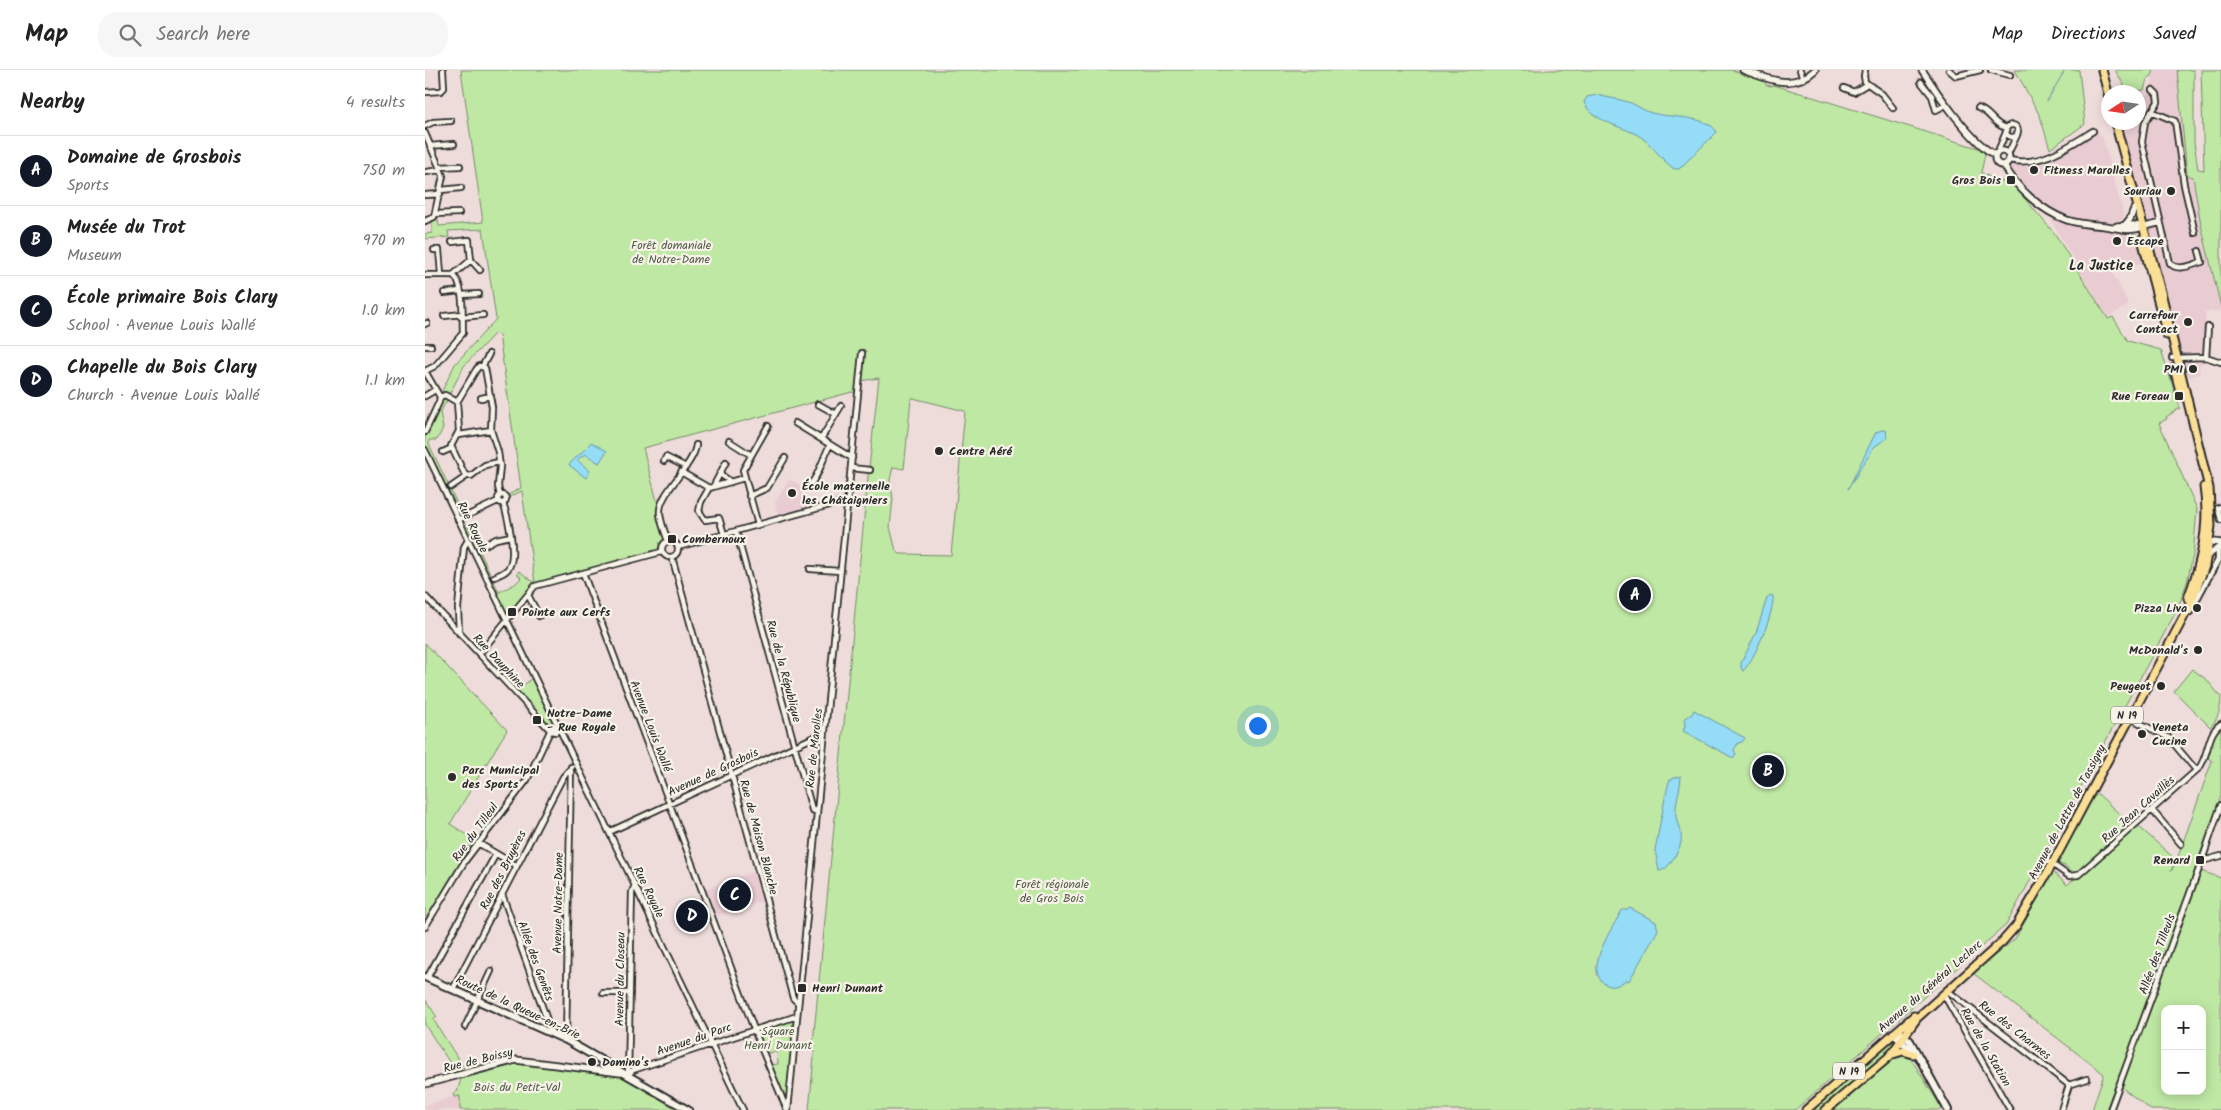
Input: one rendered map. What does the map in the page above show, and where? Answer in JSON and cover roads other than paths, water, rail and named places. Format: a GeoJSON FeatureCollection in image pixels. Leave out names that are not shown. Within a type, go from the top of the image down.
{"type":"FeatureCollection","features":[{"type":"Feature","properties":{"kind":"main road"},"geometry":{"type":"LineString","coordinates":[[2102,70],[2106,85]]}},
{"type":"Feature","properties":{"kind":"main road","name":"N 19"},"geometry":{"type":"LineString","coordinates":[[2117,132],[2139,229],[2174,357]]}},
{"type":"Feature","properties":{"kind":"main road","name":"N 19"},"geometry":{"type":"LineString","coordinates":[[2050,863],[2184,609],[2197,572],[2213,544],[2203,482],[2174,357],[2166,313],[2139,229],[2117,132]]}},
{"type":"Feature","properties":{"kind":"main road","name":"Avenue de Lattre de Tassigny"},"geometry":{"type":"LineString","coordinates":[[1826,1110],[1890,1056],[1908,1028],[2010,934],[2031,903],[2050,863],[2190,605],[2213,544]]}},
{"type":"Feature","properties":{"kind":"main road","name":"Avenue du Général Leclerc"},"geometry":{"type":"LineString","coordinates":[[1807,1110],[2004,936],[2050,863]]}},
{"type":"Feature","properties":{"kind":"main road","name":"Route de la Queue-en-Brie"},"geometry":{"type":"LineString","coordinates":[[426,977],[565,1040],[606,1065],[628,1074],[688,1110]]}},
{"type":"Feature","properties":{"kind":"main road"},"geometry":{"type":"LineString","coordinates":[[1908,1028],[1910,1041],[1915,1053],[1946,1110]]}},
{"type":"Feature","properties":{"kind":"main road"},"geometry":{"type":"LineString","coordinates":[[1896,1032],[1915,1053]]}},
{"type":"Feature","properties":{"kind":"main road"},"geometry":{"type":"LineString","coordinates":[[1902,1038],[1910,1041]]}},
{"type":"Feature","properties":{"kind":"main road"},"geometry":{"type":"LineString","coordinates":[[1890,1056],[1903,1051],[1915,1053]]}},
{"type":"Feature","properties":{"kind":"street"},"geometry":{"type":"LineString","coordinates":[[425,92],[441,91],[444,88],[443,70]]}},
{"type":"Feature","properties":{"kind":"street"},"geometry":{"type":"LineString","coordinates":[[1743,70],[1781,82],[1803,79],[1815,70]]}},
{"type":"Feature","properties":{"kind":"street"},"geometry":{"type":"LineString","coordinates":[[1800,70],[1803,79]]}},
{"type":"Feature","properties":{"kind":"street"},"geometry":{"type":"LineString","coordinates":[[1865,70],[1864,76],[1867,84],[1882,94],[1893,108]]}},
{"type":"Feature","properties":{"kind":"street"},"geometry":{"type":"LineString","coordinates":[[1922,70],[1946,105],[1980,143],[1996,153]]}},
{"type":"Feature","properties":{"kind":"street"},"geometry":{"type":"LineString","coordinates":[[1949,70],[1956,76],[1980,70]]}},
{"type":"Feature","properties":{"kind":"street"},"geometry":{"type":"LineString","coordinates":[[1991,70],[2010,75]]}},
{"type":"Feature","properties":{"kind":"street"},"geometry":{"type":"LineString","coordinates":[[1921,82],[1932,96],[1936,110],[1946,105]]}},
{"type":"Feature","properties":{"kind":"street"},"geometry":{"type":"LineString","coordinates":[[1845,88],[1853,92],[1867,84]]}},
{"type":"Feature","properties":{"kind":"street"},"geometry":{"type":"LineString","coordinates":[[2153,90],[2157,94],[2158,102],[2145,122],[2142,142],[2160,223],[2172,266],[2179,268],[2202,262],[2199,251]]}},
{"type":"Feature","properties":{"kind":"street"},"geometry":{"type":"LineString","coordinates":[[1978,108],[1988,113],[1994,123],[2006,130],[2012,137],[2018,133]]}},
{"type":"Feature","properties":{"kind":"street"},"geometry":{"type":"LineString","coordinates":[[2151,111],[2175,122],[2184,185],[2195,233]]}},
{"type":"Feature","properties":{"kind":"street"},"geometry":{"type":"LineString","coordinates":[[425,126],[433,122],[451,121]]}},
{"type":"Feature","properties":{"kind":"street"},"geometry":{"type":"LineString","coordinates":[[2018,133],[2014,125],[2010,125],[1996,153],[1995,160],[2020,162],[2048,157],[2093,131]]}},
{"type":"Feature","properties":{"kind":"street"},"geometry":{"type":"LineString","coordinates":[[425,133],[443,180],[433,219],[425,221]]}},
{"type":"Feature","properties":{"kind":"street"},"geometry":{"type":"LineString","coordinates":[[2005,161],[2018,133]]}},
{"type":"Feature","properties":{"kind":"street"},"geometry":{"type":"LineString","coordinates":[[425,150],[454,144]]}},
{"type":"Feature","properties":{"kind":"street"},"geometry":{"type":"LineString","coordinates":[[1996,153],[2003,150],[2005,161],[2017,183],[2053,214],[2071,221],[2139,229],[2160,223]]}},
{"type":"Feature","properties":{"kind":"street"},"geometry":{"type":"LineString","coordinates":[[426,172],[460,166]]}},
{"type":"Feature","properties":{"kind":"street"},"geometry":{"type":"LineString","coordinates":[[425,195],[461,188]]}},
{"type":"Feature","properties":{"kind":"street"},"geometry":{"type":"LineString","coordinates":[[2125,225],[2134,209]]}},
{"type":"Feature","properties":{"kind":"street"},"geometry":{"type":"LineString","coordinates":[[435,214],[459,213]]}},
{"type":"Feature","properties":{"kind":"street"},"geometry":{"type":"LineString","coordinates":[[2105,226],[2125,225],[2139,229]]}},
{"type":"Feature","properties":{"kind":"street"},"geometry":{"type":"LineString","coordinates":[[452,242],[469,240],[471,260],[480,270]]}},
{"type":"Feature","properties":{"kind":"street"},"geometry":{"type":"LineString","coordinates":[[434,250],[439,250],[441,274]]}},
{"type":"Feature","properties":{"kind":"street"},"geometry":{"type":"LineString","coordinates":[[453,275],[471,260]]}},
{"type":"Feature","properties":{"kind":"street"},"geometry":{"type":"LineString","coordinates":[[425,275],[453,275],[459,281],[463,333],[435,366],[425,372],[440,397],[425,432]]}},
{"type":"Feature","properties":{"kind":"street"},"geometry":{"type":"LineString","coordinates":[[444,292],[479,294]]}},
{"type":"Feature","properties":{"kind":"street"},"geometry":{"type":"LineString","coordinates":[[444,316],[483,315]]}},
{"type":"Feature","properties":{"kind":"street"},"geometry":{"type":"LineString","coordinates":[[2206,357],[2208,327]]}},
{"type":"Feature","properties":{"kind":"street"},"geometry":{"type":"LineString","coordinates":[[425,346],[431,346]]}},
{"type":"Feature","properties":{"kind":"street","name":"Rue de Marolles"},"geometry":{"type":"LineString","coordinates":[[787,1110],[863,353]]}},
{"type":"Feature","properties":{"kind":"street"},"geometry":{"type":"LineString","coordinates":[[443,452],[452,448],[459,434],[457,402],[473,374],[479,366],[482,367],[489,354]]}},
{"type":"Feature","properties":{"kind":"street"},"geometry":{"type":"LineString","coordinates":[[2174,357],[2206,357],[2221,362]]}},
{"type":"Feature","properties":{"kind":"street"},"geometry":{"type":"LineString","coordinates":[[482,367],[487,371],[491,396],[491,430],[498,452],[500,500],[511,536],[510,567],[494,576]]}},
{"type":"Feature","properties":{"kind":"street"},"geometry":{"type":"LineString","coordinates":[[425,396],[435,390]]}},
{"type":"Feature","properties":{"kind":"street"},"geometry":{"type":"LineString","coordinates":[[440,397],[445,395],[457,402]]}},
{"type":"Feature","properties":{"kind":"street"},"geometry":{"type":"LineString","coordinates":[[481,398],[491,396]]}},
{"type":"Feature","properties":{"kind":"street"},"geometry":{"type":"LineString","coordinates":[[818,404],[836,414]]}},
{"type":"Feature","properties":{"kind":"street"},"geometry":{"type":"LineString","coordinates":[[821,439],[841,406]]}},
{"type":"Feature","properties":{"kind":"street"},"geometry":{"type":"LineString","coordinates":[[795,423],[852,458]]}},
{"type":"Feature","properties":{"kind":"street"},"geometry":{"type":"LineString","coordinates":[[758,525],[743,470],[768,426]]}},
{"type":"Feature","properties":{"kind":"street"},"geometry":{"type":"LineString","coordinates":[[459,434],[491,430]]}},
{"type":"Feature","properties":{"kind":"street"},"geometry":{"type":"LineString","coordinates":[[729,441],[751,455]]}},
{"type":"Feature","properties":{"kind":"street"},"geometry":{"type":"LineString","coordinates":[[811,483],[816,479],[822,459],[830,445]]}},
{"type":"Feature","properties":{"kind":"street"},"geometry":{"type":"LineString","coordinates":[[668,541],[659,513],[661,506],[681,472],[686,467],[696,446]]}},
{"type":"Feature","properties":{"kind":"street"},"geometry":{"type":"LineString","coordinates":[[452,448],[463,473],[467,476]]}},
{"type":"Feature","properties":{"kind":"street","name":"Rue Royale"},"geometry":{"type":"LineString","coordinates":[[425,450],[555,721],[556,729],[562,736],[573,766],[609,832],[743,1110]]}},
{"type":"Feature","properties":{"kind":"street"},"geometry":{"type":"LineString","coordinates":[[664,461],[666,457],[686,467]]}},
{"type":"Feature","properties":{"kind":"street"},"geometry":{"type":"LineString","coordinates":[[749,496],[767,488],[785,458]]}},
{"type":"Feature","properties":{"kind":"street"},"geometry":{"type":"LineString","coordinates":[[451,487],[485,465],[499,462]]}},
{"type":"Feature","properties":{"kind":"street"},"geometry":{"type":"LineString","coordinates":[[724,534],[719,518],[705,520],[701,517],[700,505],[727,462]]}},
{"type":"Feature","properties":{"kind":"street"},"geometry":{"type":"LineString","coordinates":[[851,468],[870,470]]}},
{"type":"Feature","properties":{"kind":"street"},"geometry":{"type":"LineString","coordinates":[[681,472],[711,488],[744,478]]}},
{"type":"Feature","properties":{"kind":"street"},"geometry":{"type":"LineString","coordinates":[[720,474],[731,482]]}},
{"type":"Feature","properties":{"kind":"street"},"geometry":{"type":"LineString","coordinates":[[459,520],[500,500]]}},
{"type":"Feature","properties":{"kind":"street"},"geometry":{"type":"LineString","coordinates":[[678,547],[848,500]]}},
{"type":"Feature","properties":{"kind":"street"},"geometry":{"type":"LineString","coordinates":[[2221,507],[2218,508],[2221,520]]}},
{"type":"Feature","properties":{"kind":"street","name":"Rue de la République"},"geometry":{"type":"LineString","coordinates":[[736,531],[811,806],[817,812]]}},
{"type":"Feature","properties":{"kind":"street"},"geometry":{"type":"LineString","coordinates":[[485,545],[496,538],[511,536]]}},
{"type":"Feature","properties":{"kind":"street"},"geometry":{"type":"LineString","coordinates":[[459,633],[458,608],[464,547],[468,540]]}},
{"type":"Feature","properties":{"kind":"street"},"geometry":{"type":"LineString","coordinates":[[668,541],[675,543],[678,547]]}},
{"type":"Feature","properties":{"kind":"street"},"geometry":{"type":"LineString","coordinates":[[668,541],[661,546],[661,552],[665,556],[672,558],[677,554],[678,547]]}},
{"type":"Feature","properties":{"kind":"street"},"geometry":{"type":"LineString","coordinates":[[2190,612],[2220,555],[2213,544]]}},
{"type":"Feature","properties":{"kind":"street"},"geometry":{"type":"LineString","coordinates":[[479,654],[535,586],[661,552]]}},
{"type":"Feature","properties":{"kind":"street","name":"Rue de Maison Blanche"},"geometry":{"type":"LineString","coordinates":[[672,558],[793,1000],[799,1003]]}},
{"type":"Feature","properties":{"kind":"street"},"geometry":{"type":"LineString","coordinates":[[810,569],[840,571]]}},
{"type":"Feature","properties":{"kind":"street","name":"Avenue Louis Wallé"},"geometry":{"type":"LineString","coordinates":[[583,573],[754,1029],[787,1110]]}},
{"type":"Feature","properties":{"kind":"street"},"geometry":{"type":"LineString","coordinates":[[528,595],[539,616]]}},
{"type":"Feature","properties":{"kind":"street","name":"Rue Dauphine"},"geometry":{"type":"LineString","coordinates":[[425,596],[479,654],[556,729]]}},
{"type":"Feature","properties":{"kind":"street"},"geometry":{"type":"LineString","coordinates":[[2130,718],[2169,738],[2197,770]]}},
{"type":"Feature","properties":{"kind":"street","name":"Rue Jean Cavaillès"},"geometry":{"type":"LineString","coordinates":[[2050,863],[2069,876],[2078,875],[2197,770],[2204,760],[2215,730],[2221,724]]}},
{"type":"Feature","properties":{"kind":"street","name":"Rue du Tilleul"},"geometry":{"type":"LineString","coordinates":[[425,927],[478,843],[527,780],[556,729]]}},
{"type":"Feature","properties":{"kind":"street","name":"Avenue de Grosbois"},"geometry":{"type":"LineString","coordinates":[[609,832],[825,732]]}},
{"type":"Feature","properties":{"kind":"street","name":"Rue des Bruyères"},"geometry":{"type":"LineString","coordinates":[[453,989],[565,772],[573,766]]}},
{"type":"Feature","properties":{"kind":"street","name":"Avenue Notre-Dame"},"geometry":{"type":"LineString","coordinates":[[565,1040],[573,766]]}},
{"type":"Feature","properties":{"kind":"street","name":"Allée des Tilleuls"},"geometry":{"type":"LineString","coordinates":[[2110,1110],[2221,805]]}},
{"type":"Feature","properties":{"kind":"street"},"geometry":{"type":"LineString","coordinates":[[2152,810],[2181,844]]}},
{"type":"Feature","properties":{"kind":"street"},"geometry":{"type":"LineString","coordinates":[[478,843],[517,866]]}},
{"type":"Feature","properties":{"kind":"street"},"geometry":{"type":"LineString","coordinates":[[426,977],[496,854]]}},
{"type":"Feature","properties":{"kind":"street"},"geometry":{"type":"LineString","coordinates":[[2202,860],[2221,856]]}},
{"type":"Feature","properties":{"kind":"street","name":"Avenue du Closeau"},"geometry":{"type":"LineString","coordinates":[[628,1074],[632,892],[635,885]]}},
{"type":"Feature","properties":{"kind":"street","name":"Allée des Genêts"},"geometry":{"type":"LineString","coordinates":[[502,894],[552,1034]]}},
{"type":"Feature","properties":{"kind":"street"},"geometry":{"type":"LineString","coordinates":[[465,1027],[491,971]]}},
{"type":"Feature","properties":{"kind":"street"},"geometry":{"type":"LineString","coordinates":[[603,993],[630,993]]}},
{"type":"Feature","properties":{"kind":"street","name":"Rue des Charmes"},"geometry":{"type":"LineString","coordinates":[[1946,993],[2069,1085]]}},
{"type":"Feature","properties":{"kind":"street","name":"Rue de la Station"},"geometry":{"type":"LineString","coordinates":[[1946,993],[2010,1110]]}},
{"type":"Feature","properties":{"kind":"street","name":"Avenue du Parc"},"geometry":{"type":"LineString","coordinates":[[628,1074],[633,1070],[797,1016]]}},
{"type":"Feature","properties":{"kind":"street","name":"Rue de Boissy"},"geometry":{"type":"LineString","coordinates":[[425,1084],[516,1060],[596,1069],[606,1065]]}},
{"type":"Feature","properties":{"kind":"street"},"geometry":{"type":"LineString","coordinates":[[2061,1110],[2069,1085],[2087,1079]]}},
{"type":"Feature","properties":{"kind":"water"},"geometry":{"type":"Polygon","coordinates":[[[1597,95],[1634,104],[1646,111],[1659,115],[1697,120],[1712,127],[1717,132],[1679,169],[1674,169],[1641,137],[1606,122],[1592,113],[1584,102],[1587,97],[1597,95]]]}},
{"type":"Feature","properties":{"kind":"water"},"geometry":{"type":"Polygon","coordinates":[[[1886,430],[1887,438],[1874,447],[1848,489],[1876,432],[1886,430]]]}},
{"type":"Feature","properties":{"kind":"water"},"geometry":{"type":"Polygon","coordinates":[[[591,442],[607,451],[599,463],[585,454],[577,460],[590,471],[586,478],[569,465],[591,442]]]}},
{"type":"Feature","properties":{"kind":"water"},"geometry":{"type":"Polygon","coordinates":[[[1770,595],[1773,596],[1771,613],[1753,657],[1743,671],[1741,663],[1756,633],[1767,598],[1770,595]]]}},
{"type":"Feature","properties":{"kind":"water"},"geometry":{"type":"Polygon","coordinates":[[[1694,710],[1745,738],[1742,742],[1738,743],[1734,750],[1736,754],[1733,758],[1683,731],[1685,726],[1684,719],[1692,714],[1694,710]]]}},
{"type":"Feature","properties":{"kind":"water"},"geometry":{"type":"Polygon","coordinates":[[[1681,776],[1676,815],[1681,832],[1681,843],[1669,865],[1664,870],[1659,871],[1655,850],[1669,781],[1681,776]]]}},
{"type":"Feature","properties":{"kind":"water"},"geometry":{"type":"Polygon","coordinates":[[[1630,908],[1656,922],[1658,930],[1629,981],[1626,980],[1616,986],[1611,986],[1605,984],[1599,977],[1597,969],[1598,959],[1607,937],[1622,910],[1630,908]]]}},
{"type":"Feature","properties":{"kind":"waterway"},"geometry":{"type":"LineString","coordinates":[[2047,101],[2065,70]]}},
{"type":"Feature","properties":{"kind":"place","name":"Fitness Marolles"},"geometry":{"type":"Point","coordinates":[2034,170]}},
{"type":"Feature","properties":{"kind":"place","name":"Gros Bois"},"geometry":{"type":"Point","coordinates":[2011,180]}},
{"type":"Feature","properties":{"kind":"place","name":"Souriau"},"geometry":{"type":"Point","coordinates":[2171,191]}},
{"type":"Feature","properties":{"kind":"place","name":"Escape"},"geometry":{"type":"Point","coordinates":[2117,241]}},
{"type":"Feature","properties":{"kind":"place","name":"Carrefour Contact"},"geometry":{"type":"Point","coordinates":[2188,322]}},
{"type":"Feature","properties":{"kind":"place","name":"PMI"},"geometry":{"type":"Point","coordinates":[2193,369]}},
{"type":"Feature","properties":{"kind":"place","name":"Rue Foreau"},"geometry":{"type":"Point","coordinates":[2179,396]}},
{"type":"Feature","properties":{"kind":"place","name":"Centre Aéré"},"geometry":{"type":"Point","coordinates":[939,451]}},
{"type":"Feature","properties":{"kind":"place","name":"École maternelle les Châtaigniers"},"geometry":{"type":"Point","coordinates":[792,493]}},
{"type":"Feature","properties":{"kind":"place","name":"Combernoux"},"geometry":{"type":"Point","coordinates":[672,539]}},
{"type":"Feature","properties":{"kind":"place","name":"Domaine de Grosbois"},"geometry":{"type":"Point","coordinates":[1635,595]}},
{"type":"Feature","properties":{"kind":"place","name":"Pizza Liva"},"geometry":{"type":"Point","coordinates":[2197,608]}},
{"type":"Feature","properties":{"kind":"place","name":"Pointe aux Cerfs"},"geometry":{"type":"Point","coordinates":[512,612]}},
{"type":"Feature","properties":{"kind":"place","name":"McDonald's"},"geometry":{"type":"Point","coordinates":[2198,650]}},
{"type":"Feature","properties":{"kind":"place","name":"Peugeot"},"geometry":{"type":"Point","coordinates":[2161,686]}},
{"type":"Feature","properties":{"kind":"place","name":"Notre-Dame - Rue Royale"},"geometry":{"type":"Point","coordinates":[537,720]}},
{"type":"Feature","properties":{"kind":"place","name":"Veneta Cucine"},"geometry":{"type":"Point","coordinates":[2142,734]}},
{"type":"Feature","properties":{"kind":"place","name":"Musée du Trot"},"geometry":{"type":"Point","coordinates":[1768,771]}},
{"type":"Feature","properties":{"kind":"place","name":"Parc Municipal des Sports"},"geometry":{"type":"Point","coordinates":[452,777]}},
{"type":"Feature","properties":{"kind":"place","name":"Renard"},"geometry":{"type":"Point","coordinates":[2200,860]}},
{"type":"Feature","properties":{"kind":"place","name":"École primaire Bois Clary"},"geometry":{"type":"Point","coordinates":[735,895]}},
{"type":"Feature","properties":{"kind":"place","name":"Chapelle du Bois Clary"},"geometry":{"type":"Point","coordinates":[692,916]}},
{"type":"Feature","properties":{"kind":"place","name":"Henri Dunant"},"geometry":{"type":"Point","coordinates":[802,988]}},
{"type":"Feature","properties":{"kind":"place","name":"Domino's"},"geometry":{"type":"Point","coordinates":[592,1062]}},
{"type":"Feature","properties":{"kind":"district","name":"La Justice"},"geometry":{"type":"Point","coordinates":[2101,265]}},
{"type":"Feature","properties":{"kind":"park label","name":"Forêt domaniale de Notre-Dame"},"geometry":{"type":"Point","coordinates":[671,252]}},
{"type":"Feature","properties":{"kind":"park label","name":"Forêt régionale de Gros Bois"},"geometry":{"type":"Point","coordinates":[1052,891]}},
{"type":"Feature","properties":{"kind":"park label","name":"Square Henri Dunant"},"geometry":{"type":"Point","coordinates":[778,1038]}},
{"type":"Feature","properties":{"kind":"park label","name":"Bois du Petit-Val"},"geometry":{"type":"Point","coordinates":[517,1087]}}]}
